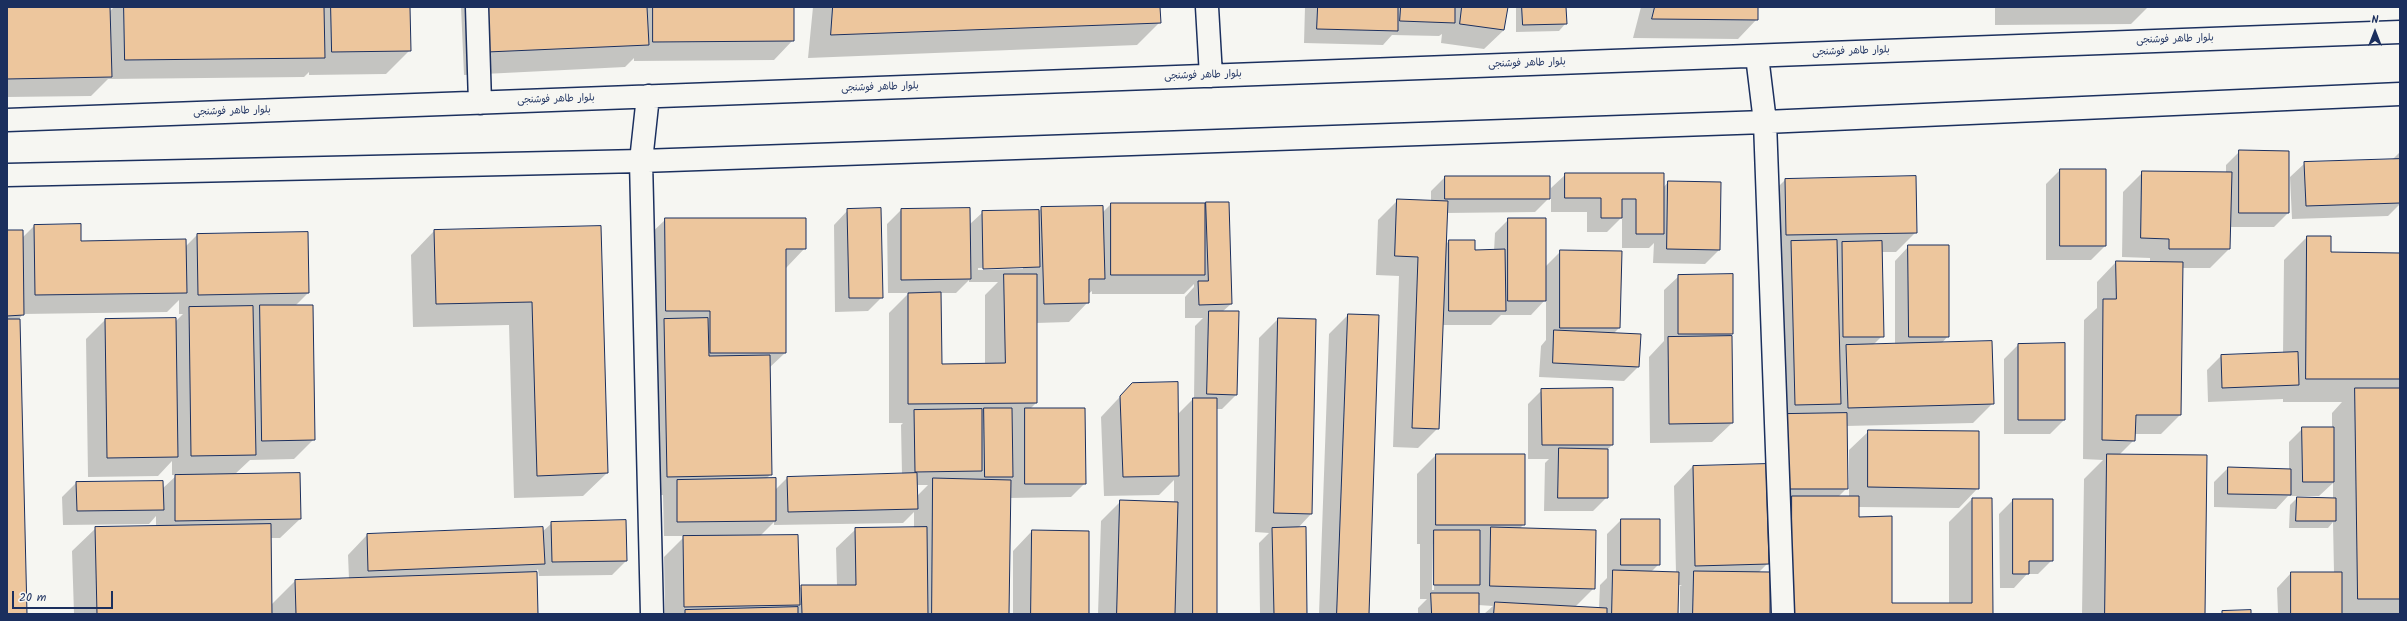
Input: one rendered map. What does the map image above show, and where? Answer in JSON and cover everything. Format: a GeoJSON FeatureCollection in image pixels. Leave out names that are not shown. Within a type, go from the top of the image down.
{"type":"FeatureCollection","features":[{"type":"Feature","properties":{"kind":"street"},"geometry":{"type":"LineString","coordinates":[[477,7],[480,102]]}},
{"type":"Feature","properties":{"kind":"street"},"geometry":{"type":"LineString","coordinates":[[1207,7],[1211,76]]}},
{"type":"Feature","properties":{"kind":"street","name":"بلوار طاهر فوشنجی"},"geometry":{"type":"LineString","coordinates":[[7,120],[2400,32]]}},
{"type":"Feature","properties":{"kind":"street"},"geometry":{"type":"LineString","coordinates":[[1757,56],[1765,122],[1783,614]]}},
{"type":"Feature","properties":{"kind":"street"},"geometry":{"type":"LineString","coordinates":[[7,175],[641,161],[1765,122],[2400,94]]}},
{"type":"Feature","properties":{"kind":"street"},"geometry":{"type":"LineString","coordinates":[[648,96],[641,161],[652,614]]}},
{"type":"Feature","properties":{"kind":"building"},"geometry":{"type":"Polygon","coordinates":[[[7,7],[110,7],[112,77],[7,79],[7,7]]]}},
{"type":"Feature","properties":{"kind":"building"},"geometry":{"type":"Polygon","coordinates":[[[124,7],[324,7],[325,58],[125,60],[124,7]]]}},
{"type":"Feature","properties":{"kind":"building"},"geometry":{"type":"Polygon","coordinates":[[[331,7],[410,7],[411,51],[332,52],[331,7]]]}},
{"type":"Feature","properties":{"kind":"building"},"geometry":{"type":"Polygon","coordinates":[[[485,7],[647,7],[649,45],[487,52],[485,7]]]}},
{"type":"Feature","properties":{"kind":"building"},"geometry":{"type":"Polygon","coordinates":[[[653,7],[794,7],[794,41],[653,42],[653,7]]]}},
{"type":"Feature","properties":{"kind":"building"},"geometry":{"type":"Polygon","coordinates":[[[833,7],[1160,7],[1161,23],[831,35],[833,7]]]}},
{"type":"Feature","properties":{"kind":"building"},"geometry":{"type":"Polygon","coordinates":[[[1318,7],[1398,7],[1398,31],[1317,29],[1318,7]]]}},
{"type":"Feature","properties":{"kind":"building"},"geometry":{"type":"Polygon","coordinates":[[[1401,7],[1455,7],[1455,23],[1400,21],[1401,7]]]}},
{"type":"Feature","properties":{"kind":"building"},"geometry":{"type":"Polygon","coordinates":[[[1462,7],[1508,7],[1504,30],[1460,24],[1462,7]]]}},
{"type":"Feature","properties":{"kind":"building"},"geometry":{"type":"Polygon","coordinates":[[[1522,7],[1566,7],[1567,24],[1523,25],[1522,7]]]}},
{"type":"Feature","properties":{"kind":"building"},"geometry":{"type":"Polygon","coordinates":[[[1655,7],[1758,7],[1758,20],[1652,19],[1655,7]]]}},
{"type":"Feature","properties":{"kind":"building"},"geometry":{"type":"Polygon","coordinates":[[[2239,150],[2289,151],[2289,213],[2239,213],[2239,150]]]}},
{"type":"Feature","properties":{"kind":"building"},"geometry":{"type":"Polygon","coordinates":[[[2400,159],[2400,203],[2306,206],[2304,162],[2400,159]]]}},
{"type":"Feature","properties":{"kind":"building"},"geometry":{"type":"Polygon","coordinates":[[[2060,169],[2106,169],[2106,246],[2060,246],[2060,169]]]}},
{"type":"Feature","properties":{"kind":"building"},"geometry":{"type":"Polygon","coordinates":[[[2142,171],[2232,172],[2230,249],[2169,249],[2169,239],[2141,238],[2142,171]]]}},
{"type":"Feature","properties":{"kind":"building"},"geometry":{"type":"Polygon","coordinates":[[[1565,173],[1664,173],[1664,234],[1636,234],[1636,199],[1622,199],[1622,218],[1601,218],[1601,198],[1565,198],[1565,173]]]}},
{"type":"Feature","properties":{"kind":"building"},"geometry":{"type":"Polygon","coordinates":[[[1445,176],[1550,176],[1550,199],[1445,199],[1445,176]]]}},
{"type":"Feature","properties":{"kind":"building"},"geometry":{"type":"Polygon","coordinates":[[[1916,176],[1917,233],[1786,235],[1785,179],[1916,176]]]}},
{"type":"Feature","properties":{"kind":"building"},"geometry":{"type":"Polygon","coordinates":[[[1668,181],[1721,182],[1720,250],[1667,249],[1668,181]]]}},
{"type":"Feature","properties":{"kind":"building"},"geometry":{"type":"Polygon","coordinates":[[[1397,199],[1448,201],[1439,429],[1412,428],[1418,257],[1395,256],[1397,199]]]}},
{"type":"Feature","properties":{"kind":"building"},"geometry":{"type":"Polygon","coordinates":[[[1206,202],[1229,202],[1232,304],[1199,305],[1198,281],[1208,281],[1206,202]]]}},
{"type":"Feature","properties":{"kind":"building"},"geometry":{"type":"Polygon","coordinates":[[[1111,203],[1205,203],[1205,275],[1111,275],[1111,203]]]}},
{"type":"Feature","properties":{"kind":"building"},"geometry":{"type":"Polygon","coordinates":[[[1103,206],[1105,279],[1089,279],[1089,303],[1044,304],[1041,207],[1103,206]]]}},
{"type":"Feature","properties":{"kind":"building"},"geometry":{"type":"Polygon","coordinates":[[[881,208],[883,298],[849,298],[847,209],[881,208]]]}},
{"type":"Feature","properties":{"kind":"building"},"geometry":{"type":"Polygon","coordinates":[[[970,208],[971,279],[901,280],[901,209],[970,208]]]}},
{"type":"Feature","properties":{"kind":"building"},"geometry":{"type":"Polygon","coordinates":[[[1039,210],[1040,267],[983,269],[982,211],[1039,210]]]}},
{"type":"Feature","properties":{"kind":"building"},"geometry":{"type":"Polygon","coordinates":[[[665,218],[806,218],[806,249],[786,249],[786,353],[710,353],[710,311],[666,311],[665,218]]]}},
{"type":"Feature","properties":{"kind":"building"},"geometry":{"type":"Polygon","coordinates":[[[1508,218],[1546,218],[1546,301],[1508,301],[1508,218]]]}},
{"type":"Feature","properties":{"kind":"building"},"geometry":{"type":"Polygon","coordinates":[[[81,224],[81,241],[186,239],[187,293],[35,295],[34,225],[81,224]]]}},
{"type":"Feature","properties":{"kind":"building"},"geometry":{"type":"Polygon","coordinates":[[[601,226],[608,473],[537,476],[532,302],[436,304],[434,230],[601,226]]]}},
{"type":"Feature","properties":{"kind":"building"},"geometry":{"type":"Polygon","coordinates":[[[7,230],[23,230],[24,315],[7,316],[7,230]]]}},
{"type":"Feature","properties":{"kind":"building"},"geometry":{"type":"Polygon","coordinates":[[[308,232],[309,293],[198,295],[197,234],[308,232]]]}},
{"type":"Feature","properties":{"kind":"building"},"geometry":{"type":"Polygon","coordinates":[[[2307,236],[2331,236],[2331,252],[2400,253],[2400,379],[2306,379],[2307,236]]]}},
{"type":"Feature","properties":{"kind":"building"},"geometry":{"type":"Polygon","coordinates":[[[1449,240],[1475,240],[1475,250],[1505,249],[1506,311],[1449,311],[1449,240]]]}},
{"type":"Feature","properties":{"kind":"building"},"geometry":{"type":"Polygon","coordinates":[[[1837,240],[1841,404],[1795,405],[1791,241],[1837,240]]]}},
{"type":"Feature","properties":{"kind":"building"},"geometry":{"type":"Polygon","coordinates":[[[1882,241],[1884,337],[1843,337],[1842,242],[1882,241]]]}},
{"type":"Feature","properties":{"kind":"building"},"geometry":{"type":"Polygon","coordinates":[[[1908,245],[1949,245],[1949,337],[1909,337],[1908,245]]]}},
{"type":"Feature","properties":{"kind":"building"},"geometry":{"type":"Polygon","coordinates":[[[1560,250],[1622,251],[1620,328],[1560,328],[1560,250]]]}},
{"type":"Feature","properties":{"kind":"building"},"geometry":{"type":"Polygon","coordinates":[[[2116,261],[2183,262],[2181,415],[2136,415],[2135,441],[2102,440],[2103,299],[2116,299],[2116,261]]]}},
{"type":"Feature","properties":{"kind":"building"},"geometry":{"type":"Polygon","coordinates":[[[1004,274],[1037,274],[1037,403],[908,404],[908,293],[941,292],[942,364],[1005,363],[1004,274]]]}},
{"type":"Feature","properties":{"kind":"building"},"geometry":{"type":"Polygon","coordinates":[[[1733,274],[1733,334],[1678,334],[1678,275],[1733,274]]]}},
{"type":"Feature","properties":{"kind":"building"},"geometry":{"type":"Polygon","coordinates":[[[260,305],[313,305],[315,440],[262,441],[260,305]]]}},
{"type":"Feature","properties":{"kind":"building"},"geometry":{"type":"Polygon","coordinates":[[[253,306],[256,455],[191,456],[189,307],[253,306]]]}},
{"type":"Feature","properties":{"kind":"building"},"geometry":{"type":"Polygon","coordinates":[[[1209,311],[1239,311],[1237,395],[1207,394],[1209,311]]]}},
{"type":"Feature","properties":{"kind":"building"},"geometry":{"type":"Polygon","coordinates":[[[1348,314],[1379,315],[1369,614],[1337,614],[1348,314]]]}},
{"type":"Feature","properties":{"kind":"building"},"geometry":{"type":"Polygon","coordinates":[[[176,318],[178,457],[107,458],[105,319],[176,318]]]}},
{"type":"Feature","properties":{"kind":"building"},"geometry":{"type":"Polygon","coordinates":[[[708,318],[709,356],[770,355],[772,475],[667,477],[664,319],[708,318]]]}},
{"type":"Feature","properties":{"kind":"building"},"geometry":{"type":"Polygon","coordinates":[[[1278,318],[1316,319],[1312,514],[1274,513],[1278,318]]]}},
{"type":"Feature","properties":{"kind":"building"},"geometry":{"type":"Polygon","coordinates":[[[7,319],[20,319],[27,614],[7,614],[7,319]]]}},
{"type":"Feature","properties":{"kind":"building"},"geometry":{"type":"Polygon","coordinates":[[[1554,330],[1641,334],[1639,367],[1553,363],[1554,330]]]}},
{"type":"Feature","properties":{"kind":"building"},"geometry":{"type":"Polygon","coordinates":[[[1732,336],[1733,423],[1669,424],[1668,337],[1732,336]]]}},
{"type":"Feature","properties":{"kind":"building"},"geometry":{"type":"Polygon","coordinates":[[[1992,341],[1994,404],[1848,408],[1846,345],[1992,341]]]}},
{"type":"Feature","properties":{"kind":"building"},"geometry":{"type":"Polygon","coordinates":[[[2065,343],[2065,420],[2018,420],[2018,344],[2065,343]]]}},
{"type":"Feature","properties":{"kind":"building"},"geometry":{"type":"Polygon","coordinates":[[[2298,352],[2299,385],[2222,388],[2221,355],[2298,352]]]}},
{"type":"Feature","properties":{"kind":"building"},"geometry":{"type":"Polygon","coordinates":[[[1178,382],[1179,476],[1123,477],[1120,396],[1132,383],[1178,382]]]}},
{"type":"Feature","properties":{"kind":"building"},"geometry":{"type":"Polygon","coordinates":[[[1613,388],[1613,445],[1542,445],[1541,389],[1613,388]]]}},
{"type":"Feature","properties":{"kind":"building"},"geometry":{"type":"Polygon","coordinates":[[[2355,388],[2400,388],[2400,599],[2358,599],[2355,388]]]}},
{"type":"Feature","properties":{"kind":"building"},"geometry":{"type":"Polygon","coordinates":[[[1193,398],[1217,398],[1217,614],[1193,614],[1193,398]]]}},
{"type":"Feature","properties":{"kind":"building"},"geometry":{"type":"Polygon","coordinates":[[[984,408],[1012,408],[1013,477],[985,477],[984,408]]]}},
{"type":"Feature","properties":{"kind":"building"},"geometry":{"type":"Polygon","coordinates":[[[1025,408],[1085,408],[1086,484],[1025,484],[1025,408]]]}},
{"type":"Feature","properties":{"kind":"building"},"geometry":{"type":"Polygon","coordinates":[[[982,409],[982,471],[915,472],[914,410],[982,409]]]}},
{"type":"Feature","properties":{"kind":"building"},"geometry":{"type":"Polygon","coordinates":[[[1847,413],[1848,489],[1787,489],[1786,414],[1847,413]]]}},
{"type":"Feature","properties":{"kind":"building"},"geometry":{"type":"Polygon","coordinates":[[[2302,427],[2334,427],[2334,482],[2303,482],[2302,427]]]}},
{"type":"Feature","properties":{"kind":"building"},"geometry":{"type":"Polygon","coordinates":[[[1868,430],[1979,431],[1979,489],[1868,487],[1868,430]]]}},
{"type":"Feature","properties":{"kind":"building"},"geometry":{"type":"Polygon","coordinates":[[[1559,448],[1608,449],[1608,498],[1558,498],[1559,448]]]}},
{"type":"Feature","properties":{"kind":"building"},"geometry":{"type":"Polygon","coordinates":[[[1436,454],[1525,454],[1525,525],[1436,525],[1436,454]]]}},
{"type":"Feature","properties":{"kind":"building"},"geometry":{"type":"Polygon","coordinates":[[[2107,454],[2207,455],[2205,614],[2105,614],[2107,454]]]}},
{"type":"Feature","properties":{"kind":"building"},"geometry":{"type":"Polygon","coordinates":[[[1766,464],[1769,564],[1695,566],[1693,466],[1766,464]]]}},
{"type":"Feature","properties":{"kind":"building"},"geometry":{"type":"Polygon","coordinates":[[[2228,467],[2291,469],[2291,495],[2228,494],[2228,467]]]}},
{"type":"Feature","properties":{"kind":"building"},"geometry":{"type":"Polygon","coordinates":[[[300,473],[301,519],[175,521],[175,475],[300,473]]]}},
{"type":"Feature","properties":{"kind":"building"},"geometry":{"type":"Polygon","coordinates":[[[917,473],[918,509],[788,512],[787,477],[917,473]]]}},
{"type":"Feature","properties":{"kind":"building"},"geometry":{"type":"Polygon","coordinates":[[[776,478],[776,521],[677,522],[677,480],[776,478]]]}},
{"type":"Feature","properties":{"kind":"building"},"geometry":{"type":"Polygon","coordinates":[[[933,478],[1011,480],[1009,614],[932,614],[933,478]]]}},
{"type":"Feature","properties":{"kind":"building"},"geometry":{"type":"Polygon","coordinates":[[[163,481],[164,510],[77,511],[76,482],[163,481]]]}},
{"type":"Feature","properties":{"kind":"building"},"geometry":{"type":"Polygon","coordinates":[[[1792,496],[1859,496],[1859,517],[1892,516],[1892,603],[1972,603],[1972,498],[1992,498],[1993,614],[1792,614],[1792,496]]]}},
{"type":"Feature","properties":{"kind":"building"},"geometry":{"type":"Polygon","coordinates":[[[2297,497],[2336,498],[2336,521],[2296,521],[2297,497]]]}},
{"type":"Feature","properties":{"kind":"building"},"geometry":{"type":"Polygon","coordinates":[[[2013,499],[2053,499],[2053,561],[2029,561],[2029,574],[2013,574],[2013,499]]]}},
{"type":"Feature","properties":{"kind":"building"},"geometry":{"type":"Polygon","coordinates":[[[1120,500],[1178,502],[1175,614],[1117,614],[1120,500]]]}},
{"type":"Feature","properties":{"kind":"building"},"geometry":{"type":"Polygon","coordinates":[[[1621,519],[1660,519],[1660,565],[1621,565],[1621,519]]]}},
{"type":"Feature","properties":{"kind":"building"},"geometry":{"type":"Polygon","coordinates":[[[626,520],[627,561],[552,562],[551,522],[626,520]]]}},
{"type":"Feature","properties":{"kind":"building"},"geometry":{"type":"Polygon","coordinates":[[[271,524],[272,614],[97,614],[95,527],[271,524]]]}},
{"type":"Feature","properties":{"kind":"building"},"geometry":{"type":"Polygon","coordinates":[[[543,527],[545,564],[368,571],[367,534],[543,527]]]}},
{"type":"Feature","properties":{"kind":"building"},"geometry":{"type":"Polygon","coordinates":[[[927,527],[928,614],[802,614],[801,585],[856,585],[855,528],[927,527]]]}},
{"type":"Feature","properties":{"kind":"building"},"geometry":{"type":"Polygon","coordinates":[[[1306,527],[1307,614],[1274,614],[1272,528],[1306,527]]]}},
{"type":"Feature","properties":{"kind":"building"},"geometry":{"type":"Polygon","coordinates":[[[1491,527],[1596,530],[1595,589],[1490,586],[1491,527]]]}},
{"type":"Feature","properties":{"kind":"building"},"geometry":{"type":"Polygon","coordinates":[[[1032,530],[1089,531],[1089,614],[1031,614],[1032,530]]]}},
{"type":"Feature","properties":{"kind":"building"},"geometry":{"type":"Polygon","coordinates":[[[1434,530],[1480,530],[1480,585],[1434,585],[1434,530]]]}},
{"type":"Feature","properties":{"kind":"building"},"geometry":{"type":"Polygon","coordinates":[[[798,535],[800,605],[684,607],[683,536],[798,535]]]}},
{"type":"Feature","properties":{"kind":"building"},"geometry":{"type":"Polygon","coordinates":[[[1613,570],[1679,572],[1678,614],[1612,614],[1613,570]]]}},
{"type":"Feature","properties":{"kind":"building"},"geometry":{"type":"Polygon","coordinates":[[[1694,571],[1770,572],[1770,614],[1693,614],[1694,571]]]}},
{"type":"Feature","properties":{"kind":"building"},"geometry":{"type":"Polygon","coordinates":[[[537,572],[538,614],[296,614],[295,580],[537,572]]]}},
{"type":"Feature","properties":{"kind":"building"},"geometry":{"type":"Polygon","coordinates":[[[2291,572],[2342,572],[2342,614],[2291,614],[2291,572]]]}},
{"type":"Feature","properties":{"kind":"building"},"geometry":{"type":"Polygon","coordinates":[[[1431,593],[1479,593],[1479,614],[1432,614],[1431,593]]]}},
{"type":"Feature","properties":{"kind":"building"},"geometry":{"type":"Polygon","coordinates":[[[1495,602],[1607,608],[1607,614],[1494,614],[1495,602]]]}},
{"type":"Feature","properties":{"kind":"building"},"geometry":{"type":"Polygon","coordinates":[[[798,607],[798,614],[685,614],[685,610],[798,607]]]}},
{"type":"Feature","properties":{"kind":"building"},"geometry":{"type":"Polygon","coordinates":[[[2251,610],[2251,614],[2222,614],[2222,611],[2251,610]]]}}]}
